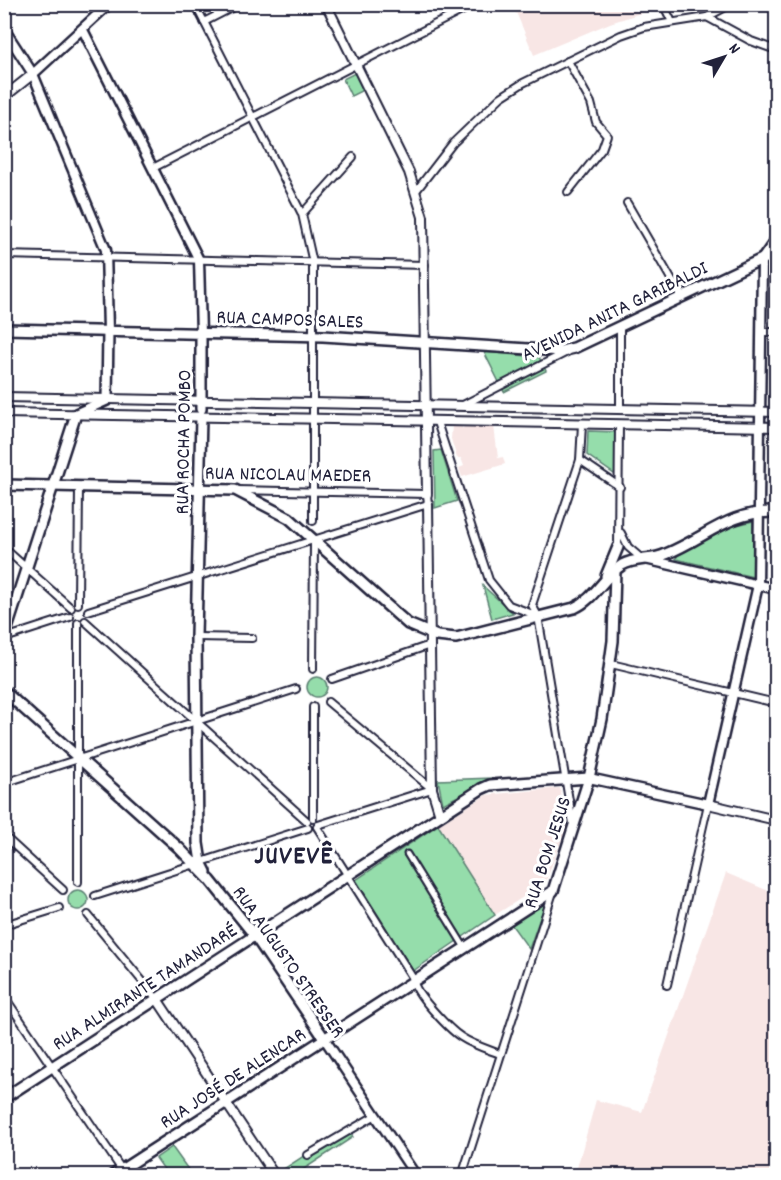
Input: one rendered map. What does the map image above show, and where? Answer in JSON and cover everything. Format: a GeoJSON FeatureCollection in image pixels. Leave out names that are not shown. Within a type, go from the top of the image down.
{"type":"FeatureCollection","features":[{"type":"Feature","properties":{"kind":"main road"},"geometry":{"type":"LineString","coordinates":[[33,74],[109,4]]}},
{"type":"Feature","properties":{"kind":"main road"},"geometry":{"type":"LineString","coordinates":[[4,29],[33,74],[107,258],[108,331],[106,400],[76,414],[5,638]]}},
{"type":"Feature","properties":{"kind":"main road","name":"RUA ROCHA POMBO"},"geometry":{"type":"LineString","coordinates":[[83,30],[199,260],[201,410],[196,637],[198,863],[210,880]]}},
{"type":"Feature","properties":{"kind":"main road","name":"AVENIDA ANITA GARIBALDI"},"geometry":{"type":"LineString","coordinates":[[574,348],[762,260],[777,239]]}},
{"type":"Feature","properties":{"kind":"main road"},"geometry":{"type":"LineString","coordinates":[[566,779],[589,778],[708,804],[758,585],[762,260],[777,256]]}},
{"type":"Feature","properties":{"kind":"main road","name":"RUA CAMPOS SALES"},"geometry":{"type":"LineString","coordinates":[[4,329],[313,336],[426,341],[541,352],[574,348]]}},
{"type":"Feature","properties":{"kind":"main road","name":"RUA NICOLAU MAEDER"},"geometry":{"type":"LineString","coordinates":[[4,484],[236,490]]}},
{"type":"Feature","properties":{"kind":"main road"},"geometry":{"type":"LineString","coordinates":[[236,490],[273,507],[314,540],[402,620],[429,634],[444,638],[462,637],[580,605],[615,570],[626,563],[664,555],[720,524],[759,512],[777,512]]}},
{"type":"Feature","properties":{"kind":"main road"},"geometry":{"type":"LineString","coordinates":[[602,583],[618,548]]}},
{"type":"Feature","properties":{"kind":"main road"},"geometry":{"type":"LineString","coordinates":[[642,559],[777,589]]}},
{"type":"Feature","properties":{"kind":"main road","name":"RUA BOM JESUS"},"geometry":{"type":"LineString","coordinates":[[553,891],[589,778],[611,664],[616,604],[615,570]]}},
{"type":"Feature","properties":{"kind":"main road"},"geometry":{"type":"LineString","coordinates":[[4,691],[198,863]]}},
{"type":"Feature","properties":{"kind":"main road","name":"RUA ALMIRANTE TAMANDARÉ"},"geometry":{"type":"LineString","coordinates":[[4,1098],[485,787],[566,779]]}},
{"type":"Feature","properties":{"kind":"main road"},"geometry":{"type":"LineString","coordinates":[[179,848],[190,850],[198,843]]}},
{"type":"Feature","properties":{"kind":"main road","name":"RUA AUGUSTO STRESSER"},"geometry":{"type":"LineString","coordinates":[[210,880],[255,936],[415,1175]]}},
{"type":"Feature","properties":{"kind":"main road","name":"RUA JOSÉ DE ALENCAR"},"geometry":{"type":"LineString","coordinates":[[112,1176],[124,1172],[226,1102],[553,891]]}},
{"type":"Feature","properties":{"kind":"street"},"geometry":{"type":"LineString","coordinates":[[195,4],[302,214],[313,263],[313,521]]}},
{"type":"Feature","properties":{"kind":"street"},"geometry":{"type":"LineString","coordinates":[[204,22],[239,4]]}},
{"type":"Feature","properties":{"kind":"street"},"geometry":{"type":"LineString","coordinates":[[326,4],[416,191],[423,217],[432,789],[440,815]]}},
{"type":"Feature","properties":{"kind":"street"},"geometry":{"type":"LineString","coordinates":[[153,168],[475,4]]}},
{"type":"Feature","properties":{"kind":"street"},"geometry":{"type":"LineString","coordinates":[[663,4],[672,22]]}},
{"type":"Feature","properties":{"kind":"street"},"geometry":{"type":"LineString","coordinates":[[416,191],[453,143],[487,109],[512,89],[633,30],[707,17],[731,4]]}},
{"type":"Feature","properties":{"kind":"street"},"geometry":{"type":"LineString","coordinates":[[707,17],[751,41],[777,50]]}},
{"type":"Feature","properties":{"kind":"street"},"geometry":{"type":"LineString","coordinates":[[568,61],[591,103],[596,122],[607,135],[602,149],[568,192]]}},
{"type":"Feature","properties":{"kind":"street"},"geometry":{"type":"LineString","coordinates":[[4,98],[33,74]]}},
{"type":"Feature","properties":{"kind":"street"},"geometry":{"type":"LineString","coordinates":[[302,214],[353,157]]}},
{"type":"Feature","properties":{"kind":"street"},"geometry":{"type":"LineString","coordinates":[[627,203],[682,298]]}},
{"type":"Feature","properties":{"kind":"street"},"geometry":{"type":"LineString","coordinates":[[4,255],[425,266]]}},
{"type":"Feature","properties":{"kind":"street"},"geometry":{"type":"LineString","coordinates":[[620,327],[620,410]]}},
{"type":"Feature","properties":{"kind":"street"},"geometry":{"type":"LineString","coordinates":[[761,332],[777,332]]}},
{"type":"Feature","properties":{"kind":"street","name":"AVENIDA ANITA GARIBALDI"},"geometry":{"type":"LineString","coordinates":[[460,406],[574,348]]}},
{"type":"Feature","properties":{"kind":"street"},"geometry":{"type":"LineString","coordinates":[[4,397],[106,400],[313,420],[777,427]]}},
{"type":"Feature","properties":{"kind":"street"},"geometry":{"type":"LineString","coordinates":[[106,400],[106,415]]}},
{"type":"Feature","properties":{"kind":"street"},"geometry":{"type":"LineString","coordinates":[[4,413],[106,415],[313,404],[777,412]]}},
{"type":"Feature","properties":{"kind":"street"},"geometry":{"type":"LineString","coordinates":[[437,422],[489,580],[509,605],[538,616]]}},
{"type":"Feature","properties":{"kind":"street"},"geometry":{"type":"LineString","coordinates":[[574,826],[538,616],[532,605],[580,460],[582,424]]}},
{"type":"Feature","properties":{"kind":"street","name":"RUA BOM JESUS"},"geometry":{"type":"LineString","coordinates":[[615,570],[619,530],[619,424]]}},
{"type":"Feature","properties":{"kind":"street"},"geometry":{"type":"LineString","coordinates":[[427,442],[435,438],[443,441]]}},
{"type":"Feature","properties":{"kind":"street"},"geometry":{"type":"LineString","coordinates":[[580,460],[620,487]]}},
{"type":"Feature","properties":{"kind":"street"},"geometry":{"type":"LineString","coordinates":[[78,604],[79,486]]}},
{"type":"Feature","properties":{"kind":"street","name":"RUA NICOLAU MAEDER"},"geometry":{"type":"LineString","coordinates":[[236,490],[428,494]]}},
{"type":"Feature","properties":{"kind":"street"},"geometry":{"type":"LineString","coordinates":[[410,493],[416,502],[413,508]]}},
{"type":"Feature","properties":{"kind":"street"},"geometry":{"type":"LineString","coordinates":[[78,882],[81,622],[88,611],[428,504]]}},
{"type":"Feature","properties":{"kind":"street"},"geometry":{"type":"LineString","coordinates":[[619,530],[628,547],[642,559]]}},
{"type":"Feature","properties":{"kind":"street"},"geometry":{"type":"LineString","coordinates":[[313,669],[314,540]]}},
{"type":"Feature","properties":{"kind":"street"},"geometry":{"type":"LineString","coordinates":[[4,548],[71,608]]}},
{"type":"Feature","properties":{"kind":"street"},"geometry":{"type":"LineString","coordinates":[[71,608],[78,604],[83,605],[88,611]]}},
{"type":"Feature","properties":{"kind":"street"},"geometry":{"type":"LineString","coordinates":[[70,617],[71,608]]}},
{"type":"Feature","properties":{"kind":"street"},"geometry":{"type":"LineString","coordinates":[[5,638],[70,617],[81,622],[309,823],[317,826],[414,980],[415,989],[420,996],[456,1034],[500,1054]]}},
{"type":"Feature","properties":{"kind":"street"},"geometry":{"type":"LineString","coordinates":[[196,637],[252,638]]}},
{"type":"Feature","properties":{"kind":"street"},"geometry":{"type":"LineString","coordinates":[[332,680],[430,645]]}},
{"type":"Feature","properties":{"kind":"street"},"geometry":{"type":"LineString","coordinates":[[611,664],[777,702]]}},
{"type":"Feature","properties":{"kind":"street"},"geometry":{"type":"LineString","coordinates":[[4,783],[296,689]]}},
{"type":"Feature","properties":{"kind":"street"},"geometry":{"type":"LineString","coordinates":[[328,702],[432,789]]}},
{"type":"Feature","properties":{"kind":"street"},"geometry":{"type":"LineString","coordinates":[[313,707],[309,823],[312,830],[317,826],[432,789]]}},
{"type":"Feature","properties":{"kind":"street"},"geometry":{"type":"LineString","coordinates":[[667,985],[708,804],[777,820]]}},
{"type":"Feature","properties":{"kind":"street"},"geometry":{"type":"LineString","coordinates":[[95,896],[198,863],[309,823]]}},
{"type":"Feature","properties":{"kind":"street"},"geometry":{"type":"LineString","coordinates":[[4,836],[63,890]]}},
{"type":"Feature","properties":{"kind":"street"},"geometry":{"type":"LineString","coordinates":[[407,854],[465,948]]}},
{"type":"Feature","properties":{"kind":"street","name":"RUA BOM JESUS"},"geometry":{"type":"LineString","coordinates":[[462,1176],[553,891]]}},
{"type":"Feature","properties":{"kind":"street"},"geometry":{"type":"LineString","coordinates":[[4,925],[59,908]]}},
{"type":"Feature","properties":{"kind":"street"},"geometry":{"type":"LineString","coordinates":[[88,915],[157,999],[275,1176]]}},
{"type":"Feature","properties":{"kind":"street"},"geometry":{"type":"LineString","coordinates":[[4,996],[124,1172]]}},
{"type":"Feature","properties":{"kind":"street"},"geometry":{"type":"LineString","coordinates":[[308,1155],[376,1115]]}},
{"type":"Feature","properties":{"kind":"shaded area"},"geometry":{"type":"Polygon","coordinates":[[[513,5],[656,5],[657,8],[610,23],[534,55],[513,5]]]}},
{"type":"Feature","properties":{"kind":"shaded area"},"geometry":{"type":"Polygon","coordinates":[[[452,426],[462,426],[462,429],[465,426],[494,426],[498,458],[503,457],[505,464],[462,477],[459,468],[464,466],[461,458],[457,458],[451,439],[452,426]]]}},
{"type":"Feature","properties":{"kind":"shaded area"},"geometry":{"type":"Polygon","coordinates":[[[560,788],[567,826],[545,883],[495,915],[438,825],[486,795],[560,788]]]}},
{"type":"Feature","properties":{"kind":"shaded area"},"geometry":{"type":"Polygon","coordinates":[[[726,873],[776,894],[776,1175],[575,1175],[596,1100],[642,1112],[726,873]]]}},
{"type":"Feature","properties":{"kind":"green space"},"geometry":{"type":"Polygon","coordinates":[[[355,73],[363,90],[351,96],[343,79],[355,73]]]}},
{"type":"Feature","properties":{"kind":"green space"},"geometry":{"type":"Polygon","coordinates":[[[484,352],[539,357],[546,371],[504,392],[484,352]]]}},
{"type":"Feature","properties":{"kind":"green space"},"geometry":{"type":"Polygon","coordinates":[[[588,431],[617,432],[617,476],[587,455],[588,431]]]}},
{"type":"Feature","properties":{"kind":"green space"},"geometry":{"type":"Polygon","coordinates":[[[441,450],[457,501],[435,508],[434,451],[441,450]]]}},
{"type":"Feature","properties":{"kind":"green space"},"geometry":{"type":"Polygon","coordinates":[[[753,521],[753,577],[676,559],[678,554],[721,529],[753,521]]]}},
{"type":"Feature","properties":{"kind":"green space"},"geometry":{"type":"Polygon","coordinates":[[[483,586],[513,613],[492,619],[483,586]]]}},
{"type":"Feature","properties":{"kind":"green space"},"geometry":{"type":"Polygon","coordinates":[[[317,677],[324,680],[327,687],[324,694],[317,697],[310,694],[307,687],[310,680],[317,677]]]}},
{"type":"Feature","properties":{"kind":"green space"},"geometry":{"type":"Polygon","coordinates":[[[493,778],[443,804],[438,780],[493,778]]]}},
{"type":"Feature","properties":{"kind":"green space"},"geometry":{"type":"Polygon","coordinates":[[[438,825],[495,915],[413,971],[356,880],[438,825]]]}},
{"type":"Feature","properties":{"kind":"green space"},"geometry":{"type":"Polygon","coordinates":[[[78,890],[85,893],[88,900],[85,907],[78,910],[71,907],[68,900],[71,893],[78,890]]]}},
{"type":"Feature","properties":{"kind":"green space"},"geometry":{"type":"Polygon","coordinates":[[[546,901],[529,949],[511,924],[546,901]]]}},
{"type":"Feature","properties":{"kind":"green space"},"geometry":{"type":"Polygon","coordinates":[[[347,1128],[353,1137],[301,1171],[282,1170],[347,1128]]]}},
{"type":"Feature","properties":{"kind":"green space"},"geometry":{"type":"Polygon","coordinates":[[[172,1147],[192,1175],[168,1175],[156,1158],[172,1147]]]}},
{"type":"Feature","properties":{"kind":"district","name":"JUVEVÊ"},"geometry":{"type":"Point","coordinates":[294,854]}}]}
